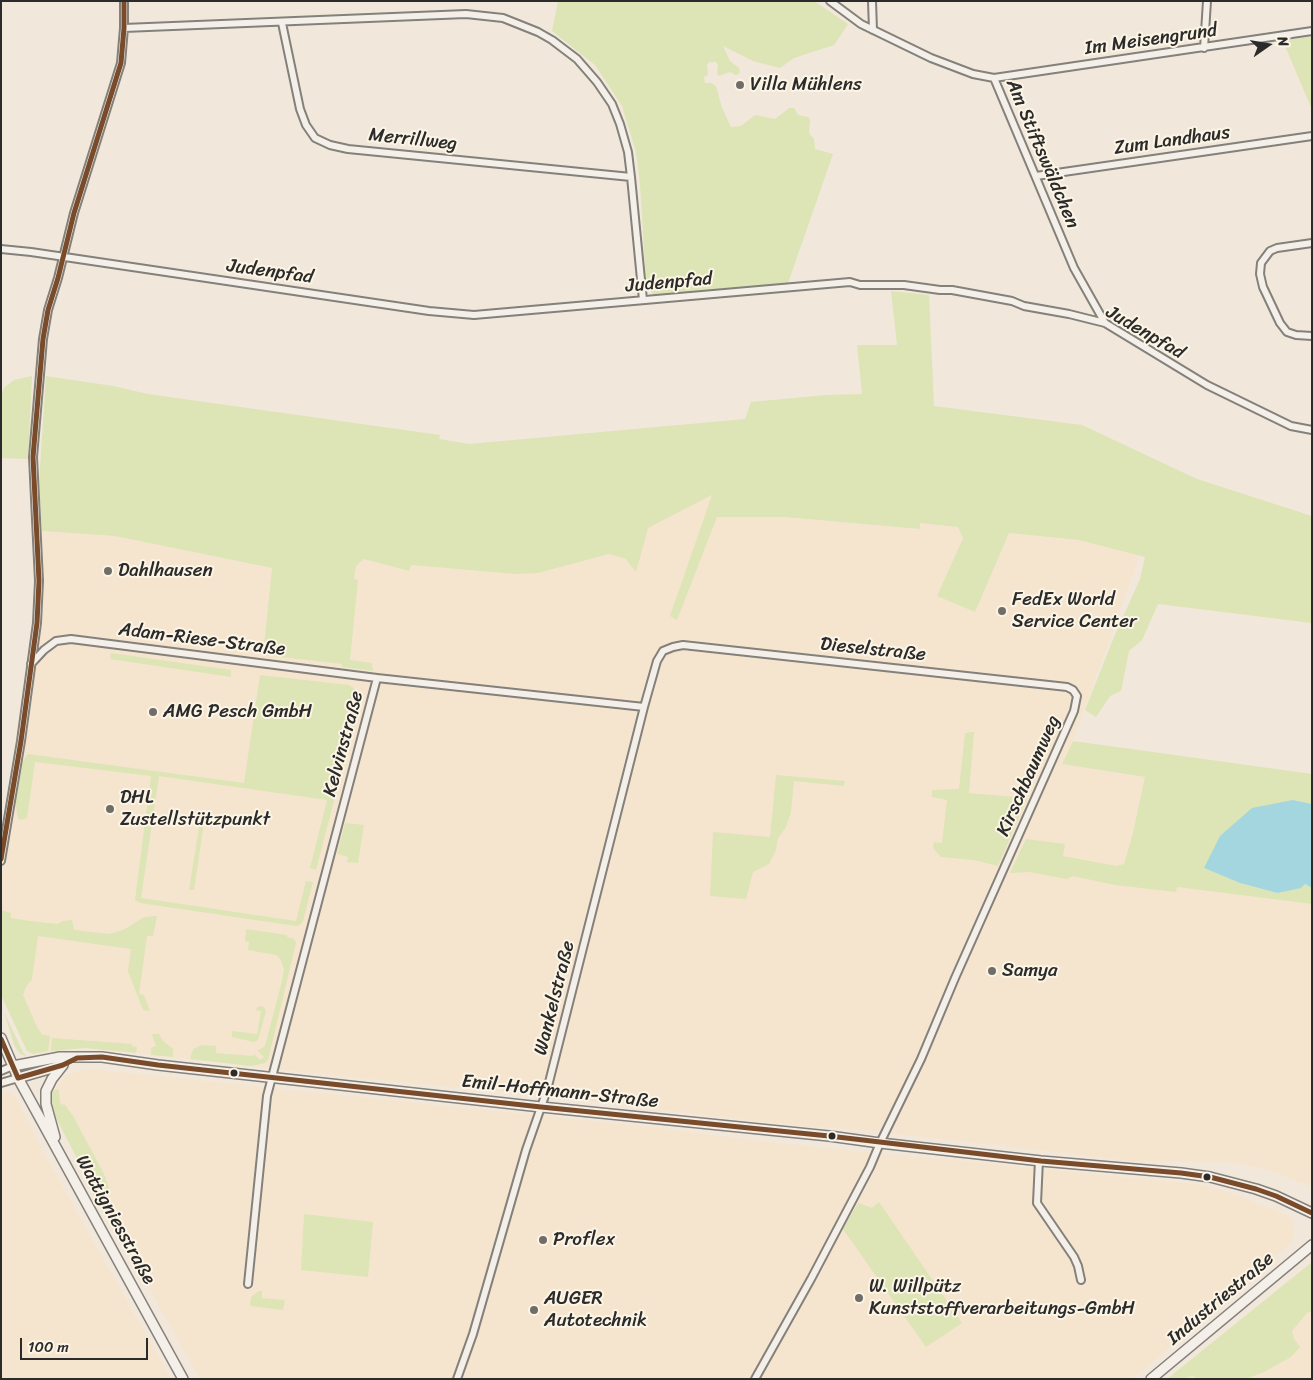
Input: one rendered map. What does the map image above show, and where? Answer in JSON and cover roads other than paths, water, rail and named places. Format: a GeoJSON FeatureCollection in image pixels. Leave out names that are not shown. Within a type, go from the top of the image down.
{"type":"FeatureCollection","features":[{"type":"Feature","properties":{"kind":"street"},"geometry":{"type":"LineString","coordinates":[[1,861],[21,741],[37,623],[39,581],[33,457],[43,339],[48,310],[82,186],[121,63],[124,1]]}},
{"type":"Feature","properties":{"kind":"street","name":"Am Stiftswäldchen"},"geometry":{"type":"LineString","coordinates":[[830,1],[861,24],[931,58],[973,74],[994,78],[1074,268],[1105,323]]}},
{"type":"Feature","properties":{"kind":"street"},"geometry":{"type":"LineString","coordinates":[[872,1],[873,30]]}},
{"type":"Feature","properties":{"kind":"street"},"geometry":{"type":"LineString","coordinates":[[1204,48],[1207,1]]}},
{"type":"Feature","properties":{"kind":"street"},"geometry":{"type":"LineString","coordinates":[[124,28],[466,14],[503,18],[538,32],[577,59],[597,82],[612,104],[620,124],[628,152],[643,300]]}},
{"type":"Feature","properties":{"kind":"street","name":"Merrillweg"},"geometry":{"type":"LineString","coordinates":[[282,23],[300,109],[306,125],[316,138],[330,145],[348,149],[631,177]]}},
{"type":"Feature","properties":{"kind":"street","name":"Im Meisengrund"},"geometry":{"type":"LineString","coordinates":[[994,78],[1312,31]]}},
{"type":"Feature","properties":{"kind":"street","name":"Zum Landhaus"},"geometry":{"type":"LineString","coordinates":[[1036,176],[1312,136]]}},
{"type":"Feature","properties":{"kind":"street"},"geometry":{"type":"LineString","coordinates":[[1312,243],[1270,251],[1262,263],[1260,274],[1263,287],[1280,323],[1287,332],[1296,335],[1312,336]]}},
{"type":"Feature","properties":{"kind":"street","name":"Judenpfad"},"geometry":{"type":"LineString","coordinates":[[1,249],[429,311],[474,315],[850,282],[860,285],[885,284],[967,292],[1105,323],[1207,385],[1291,426],[1312,430]]}},
{"type":"Feature","properties":{"kind":"street","name":"Adam-Riese-Straße"},"geometry":{"type":"LineString","coordinates":[[31,664],[44,650],[56,641],[71,639],[377,678]]}},
{"type":"Feature","properties":{"kind":"street","name":"Dieselstraße"},"geometry":{"type":"LineString","coordinates":[[663,651],[683,645],[984,677],[1057,685],[1073,690],[1077,696]]}},
{"type":"Feature","properties":{"kind":"street","name":"Wankelstraße"},"geometry":{"type":"LineString","coordinates":[[457,1379],[473,1334],[526,1150],[542,1107],[644,707],[657,661],[663,651]]}},
{"type":"Feature","properties":{"kind":"street","name":"Kelvinstraße"},"geometry":{"type":"LineString","coordinates":[[248,1284],[267,1096],[271,1077],[377,678],[644,707]]}},
{"type":"Feature","properties":{"kind":"street","name":"Kirschbaumweg"},"geometry":{"type":"LineString","coordinates":[[755,1379],[811,1279],[870,1167],[921,1059],[1074,710],[1077,696]]}},
{"type":"Feature","properties":{"kind":"street","name":"Wattigniesstraße"},"geometry":{"type":"LineString","coordinates":[[1,1038],[18,1078],[183,1379]]}},
{"type":"Feature","properties":{"kind":"street","name":"Emil-Hoffmann-Straße"},"geometry":{"type":"LineString","coordinates":[[1,1071],[13,1066],[60,1057],[102,1057],[542,1107],[829,1136],[1039,1160],[1181,1173],[1256,1189],[1312,1213]]}},
{"type":"Feature","properties":{"kind":"street","name":"Emil-Hoffmann-Straße"},"geometry":{"type":"LineString","coordinates":[[1,1083],[63,1065],[77,1058]]}},
{"type":"Feature","properties":{"kind":"street"},"geometry":{"type":"LineString","coordinates":[[62,1156],[46,1104],[46,1091],[52,1079],[63,1065]]}},
{"type":"Feature","properties":{"kind":"street"},"geometry":{"type":"LineString","coordinates":[[1039,1160],[1037,1203],[1074,1257],[1082,1280]]}},
{"type":"Feature","properties":{"kind":"street","name":"Industriestraße"},"geometry":{"type":"LineString","coordinates":[[1151,1379],[1312,1245]]}},
{"type":"Feature","properties":{"kind":"water"},"geometry":{"type":"Polygon","coordinates":[[[1293,800],[1312,804],[1312,888],[1305,884],[1301,888],[1277,893],[1240,883],[1204,868],[1220,836],[1252,808],[1293,800]]]}},
{"type":"Feature","properties":{"kind":"place","name":"Villa Mühlens"},"geometry":{"type":"Point","coordinates":[740,85]}},
{"type":"Feature","properties":{"kind":"place","name":"Dahlhausen"},"geometry":{"type":"Point","coordinates":[108,571]}},
{"type":"Feature","properties":{"kind":"place","name":"FedEx World Service Center"},"geometry":{"type":"Point","coordinates":[1002,611]}},
{"type":"Feature","properties":{"kind":"place","name":"AMG Pesch GmbH"},"geometry":{"type":"Point","coordinates":[153,712]}},
{"type":"Feature","properties":{"kind":"place","name":"DHL Zustellstützpunkt"},"geometry":{"type":"Point","coordinates":[110,809]}},
{"type":"Feature","properties":{"kind":"place","name":"Samya"},"geometry":{"type":"Point","coordinates":[992,971]}},
{"type":"Feature","properties":{"kind":"place","name":"Proflex"},"geometry":{"type":"Point","coordinates":[543,1240]}},
{"type":"Feature","properties":{"kind":"place","name":"W. Willpütz Kunststoffverarbeitungs-GmbH"},"geometry":{"type":"Point","coordinates":[859,1298]}},
{"type":"Feature","properties":{"kind":"place","name":"AUGER Autotechnik"},"geometry":{"type":"Point","coordinates":[534,1310]}}]}
